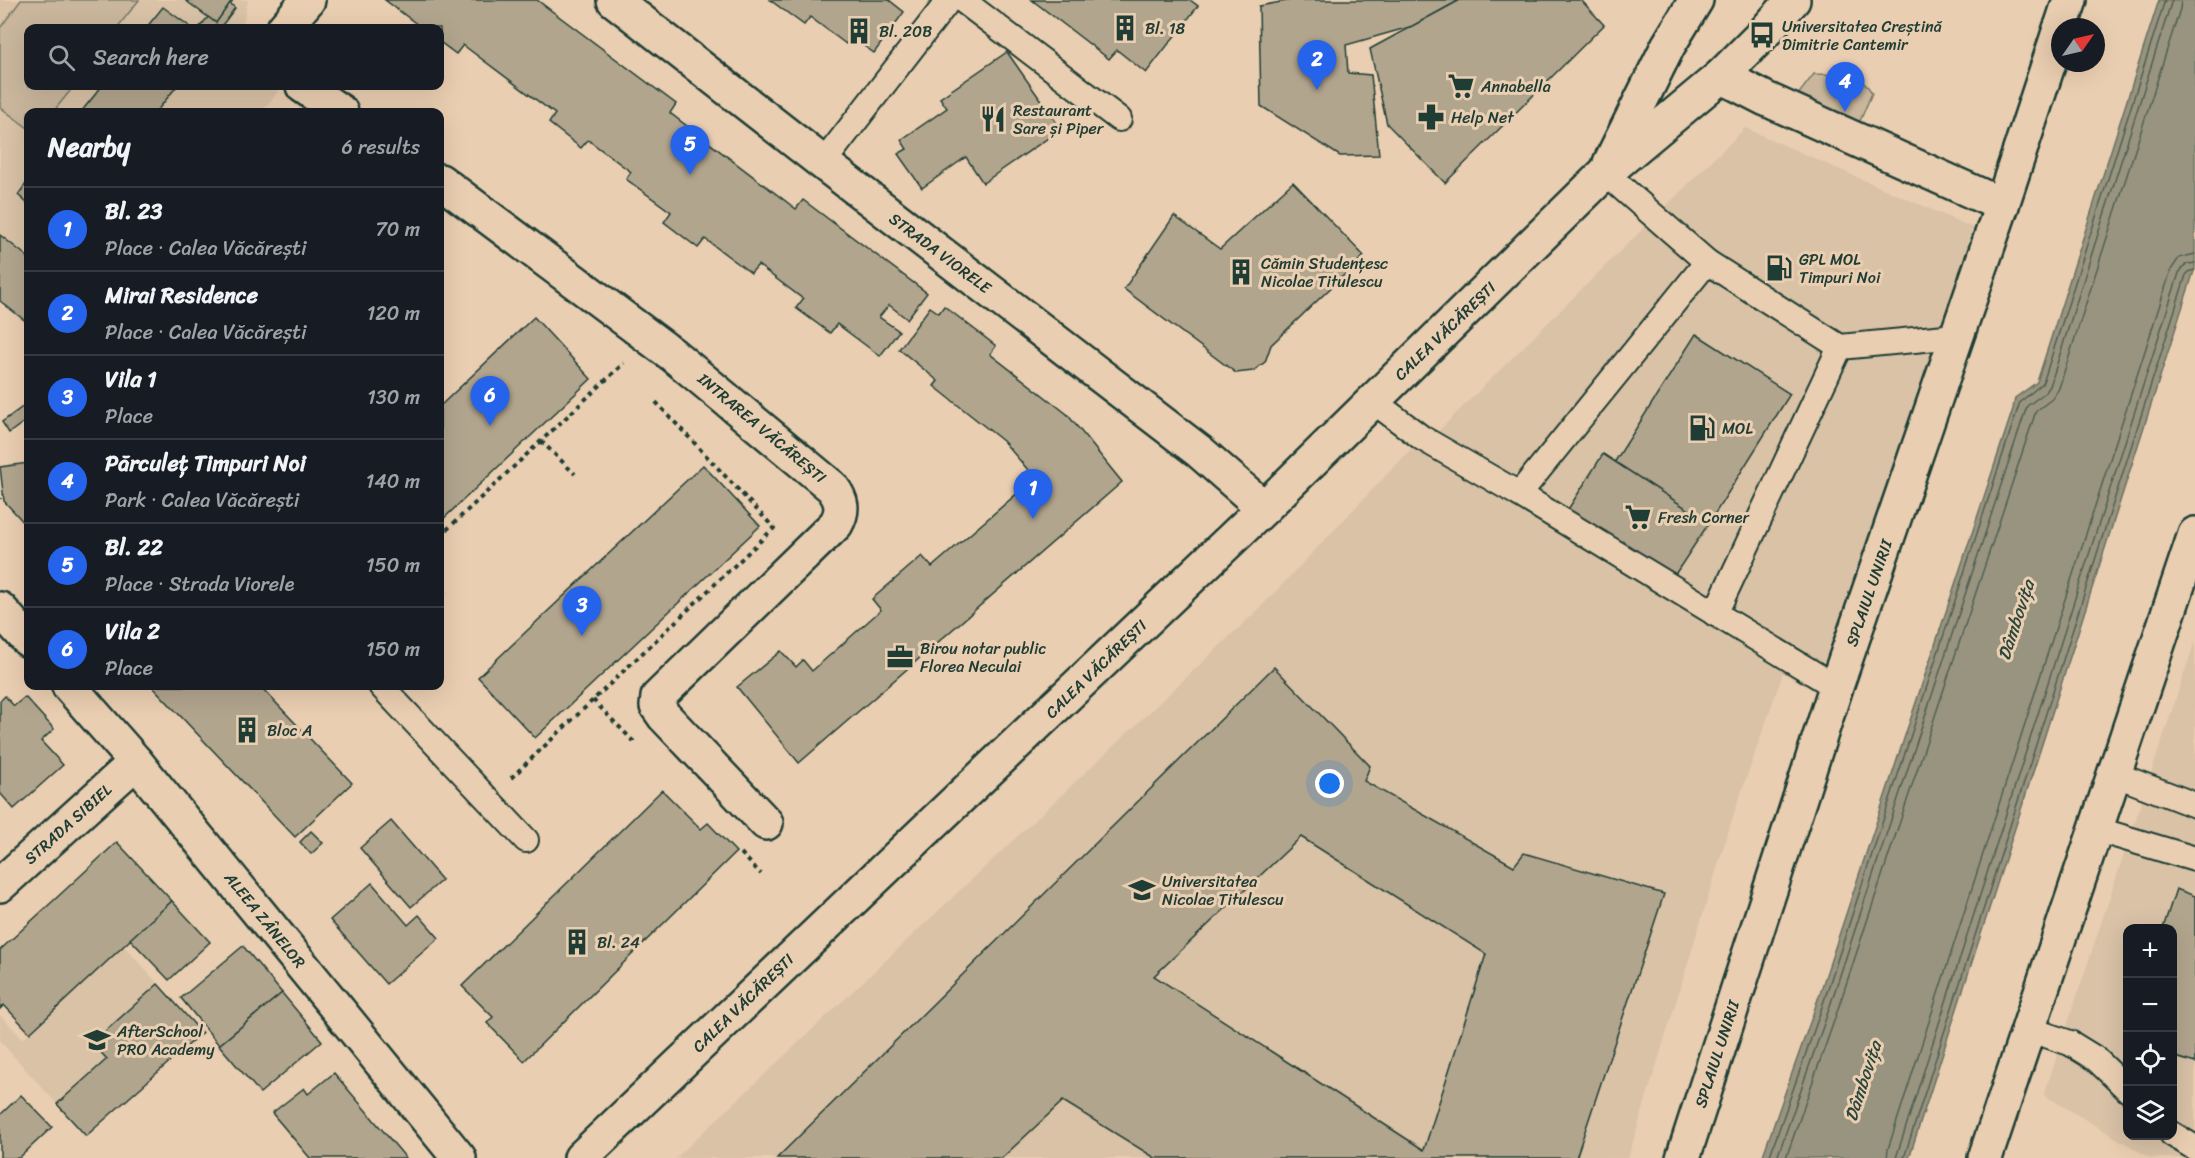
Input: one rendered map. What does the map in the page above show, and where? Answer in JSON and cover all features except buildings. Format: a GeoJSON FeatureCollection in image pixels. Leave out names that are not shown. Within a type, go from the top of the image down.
{"type":"FeatureCollection","features":[{"type":"Feature","properties":{"kind":"main road"},"geometry":{"type":"LineString","coordinates":[[287,24],[308,0]]}},
{"type":"Feature","properties":{"kind":"main road","name":"STRADA VIORELE"},"geometry":{"type":"LineString","coordinates":[[614,0],[823,164],[1200,452],[1264,508]]}},
{"type":"Feature","properties":{"kind":"main road","name":"CALEA VĂCĂREȘTI"},"geometry":{"type":"LineString","coordinates":[[1605,173],[1668,46],[1696,0]]}},
{"type":"Feature","properties":{"kind":"main road","name":"CALEA VĂCĂREȘTI"},"geometry":{"type":"LineString","coordinates":[[580,1158],[1264,508],[1605,173],[1721,76],[1793,0]]}},
{"type":"Feature","properties":{"kind":"main road","name":"SPLAIUL UNIRII"},"geometry":{"type":"LineString","coordinates":[[2064,18],[2070,0]]}},
{"type":"Feature","properties":{"kind":"main road","name":"SPLAIUL UNIRII"},"geometry":{"type":"LineString","coordinates":[[1683,1158],[1836,687],[2002,205],[2051,55]]}},
{"type":"Feature","properties":{"kind":"main road"},"geometry":{"type":"LineString","coordinates":[[1721,76],[1766,99],[2002,205]]}},
{"type":"Feature","properties":{"kind":"main road"},"geometry":{"type":"LineString","coordinates":[[309,90],[335,108]]}},
{"type":"Feature","properties":{"kind":"main road","name":"INTRAREA VĂCĂREȘTI"},"geometry":{"type":"LineString","coordinates":[[444,184],[651,338],[832,487],[838,495],[842,514],[837,524],[658,697],[657,706],[664,716],[766,823]]}},
{"type":"Feature","properties":{"kind":"main road"},"geometry":{"type":"LineString","coordinates":[[1985,1158],[2195,534]]}},
{"type":"Feature","properties":{"kind":"main road","name":"ALEEA ZÂNELOR"},"geometry":{"type":"LineString","coordinates":[[73,690],[136,762],[459,1158]]}},
{"type":"Feature","properties":{"kind":"main road","name":"STRADA SIBIEL"},"geometry":{"type":"LineString","coordinates":[[0,885],[136,762]]}},
{"type":"Feature","properties":{"kind":"lane"},"geometry":{"type":"LineString","coordinates":[[823,164],[949,0]]}},
{"type":"Feature","properties":{"kind":"lane"},"geometry":{"type":"LineString","coordinates":[[962,0],[1119,118]]}},
{"type":"Feature","properties":{"kind":"lane"},"geometry":{"type":"LineString","coordinates":[[1605,173],[1707,262],[1840,347],[1956,336]]}},
{"type":"Feature","properties":{"kind":"lane"},"geometry":{"type":"LineString","coordinates":[[1519,494],[1707,262]]}},
{"type":"Feature","properties":{"kind":"lane"},"geometry":{"type":"LineString","coordinates":[[1715,614],[1840,347]]}},
{"type":"Feature","properties":{"kind":"lane"},"geometry":{"type":"LineString","coordinates":[[1373,401],[1422,438],[1519,494],[1836,687]]}},
{"type":"Feature","properties":{"kind":"lane"},"geometry":{"type":"LineString","coordinates":[[385,690],[526,840]]}},
{"type":"Feature","properties":{"kind":"lane"},"geometry":{"type":"LineString","coordinates":[[2114,774],[2195,805]]}},
{"type":"Feature","properties":{"kind":"lane"},"geometry":{"type":"LineString","coordinates":[[2095,829],[2195,859]]}},
{"type":"Feature","properties":{"kind":"lane"},"geometry":{"type":"LineString","coordinates":[[2028,1029],[2070,1043],[2096,1059],[2123,1086]]}},
{"type":"Feature","properties":{"kind":"lane"},"geometry":{"type":"LineString","coordinates":[[2177,1137],[2195,1148]]}},
{"type":"Feature","properties":{"kind":"path"},"geometry":{"type":"LineString","coordinates":[[444,532],[651,338]]}},
{"type":"Feature","properties":{"kind":"path"},"geometry":{"type":"LineString","coordinates":[[489,799],[774,528],[654,400]]}},
{"type":"Feature","properties":{"kind":"path"},"geometry":{"type":"LineString","coordinates":[[541,441],[575,474]]}},
{"type":"Feature","properties":{"kind":"path"},"geometry":{"type":"LineString","coordinates":[[738,850],[761,874]]}},
{"type":"Feature","properties":{"kind":"shaded area"},"geometry":{"type":"Polygon","coordinates":[[[0,0],[248,0],[243,24],[24,24],[24,90],[279,90],[265,108],[24,108],[24,320],[0,301],[0,0]]]}},
{"type":"Feature","properties":{"kind":"shaded area"},"geometry":{"type":"Polygon","coordinates":[[[21,0],[139,0],[120,24],[24,24],[24,90],[71,90],[56,108],[24,108],[24,125],[0,107],[0,28],[21,0]]]}},
{"type":"Feature","properties":{"kind":"shaded area"},"geometry":{"type":"Polygon","coordinates":[[[1814,74],[1847,76],[1867,86],[1872,93],[1857,128],[1797,96],[1814,74]]]}},
{"type":"Feature","properties":{"kind":"shaded area"},"geometry":{"type":"Polygon","coordinates":[[[1745,128],[1985,233],[1814,691],[1783,673],[1734,813],[1628,1158],[676,1158],[1260,608],[1414,446],[1420,449],[1745,128]]]}},
{"type":"Feature","properties":{"kind":"shaded area"},"geometry":{"type":"Polygon","coordinates":[[[2195,641],[2195,1158],[2150,1158],[2044,1095],[2195,641]]]}},
{"type":"Feature","properties":{"kind":"shaded area","name":"AfterSchool PRO Academy"},"geometry":{"type":"Polygon","coordinates":[[[124,946],[202,1033],[86,1136],[0,1041],[0,1015],[23,1039],[124,946]]]}},
{"type":"Feature","properties":{"kind":"water","name":"Dâmbovița"},"geometry":{"type":"Polygon","coordinates":[[[2159,0],[2195,0],[2195,268],[1909,1158],[1762,1158],[1813,1014],[2015,398],[2037,382],[2159,0]]]}},
{"type":"Feature","properties":{"kind":"place","name":"Bl. 18"},"geometry":{"type":"Point","coordinates":[1125,28]}},
{"type":"Feature","properties":{"kind":"place","name":"Bl. 20B"},"geometry":{"type":"Point","coordinates":[859,31]}},
{"type":"Feature","properties":{"kind":"place","name":"Universitatea Creștină Dimitrie Cantemir"},"geometry":{"type":"Point","coordinates":[1762,35]}},
{"type":"Feature","properties":{"kind":"place","name":"Annabella"},"geometry":{"type":"Point","coordinates":[1461,86]}},
{"type":"Feature","properties":{"kind":"place","name":"Mirai Residence"},"geometry":{"type":"Point","coordinates":[1317,90]}},
{"type":"Feature","properties":{"kind":"place","name":"Părculeț Timpuri Noi"},"geometry":{"type":"Point","coordinates":[1845,112]}},
{"type":"Feature","properties":{"kind":"place","name":"Help Net"},"geometry":{"type":"Point","coordinates":[1431,117]}},
{"type":"Feature","properties":{"kind":"place","name":"Restaurant Sare și Piper"},"geometry":{"type":"Point","coordinates":[993,119]}},
{"type":"Feature","properties":{"kind":"place","name":"Bl. 22"},"geometry":{"type":"Point","coordinates":[690,175]}},
{"type":"Feature","properties":{"kind":"place","name":"GPL MOL Timpuri Noi"},"geometry":{"type":"Point","coordinates":[1779,268]}},
{"type":"Feature","properties":{"kind":"place","name":"Cămin Studențesc Nicolae Titulescu"},"geometry":{"type":"Point","coordinates":[1241,272]}},
{"type":"Feature","properties":{"kind":"place","name":"Vila 2"},"geometry":{"type":"Point","coordinates":[490,426]}},
{"type":"Feature","properties":{"kind":"place","name":"MOL"},"geometry":{"type":"Point","coordinates":[1702,428]}},
{"type":"Feature","properties":{"kind":"place","name":"Fresh Corner"},"geometry":{"type":"Point","coordinates":[1638,517]}},
{"type":"Feature","properties":{"kind":"place","name":"Bl. 23"},"geometry":{"type":"Point","coordinates":[1033,519]}},
{"type":"Feature","properties":{"kind":"place","name":"Vila 1"},"geometry":{"type":"Point","coordinates":[582,636]}},
{"type":"Feature","properties":{"kind":"place","name":"Birou notar public Florea Neculai"},"geometry":{"type":"Point","coordinates":[900,657]}},
{"type":"Feature","properties":{"kind":"place","name":"Bloc A"},"geometry":{"type":"Point","coordinates":[247,730]}},
{"type":"Feature","properties":{"kind":"place","name":"Universitatea Nicolae Titulescu"},"geometry":{"type":"Point","coordinates":[1142,890]}},
{"type":"Feature","properties":{"kind":"place","name":"Bl. 24"},"geometry":{"type":"Point","coordinates":[577,942]}},
{"type":"Feature","properties":{"kind":"place","name":"AfterSchool PRO Academy"},"geometry":{"type":"Point","coordinates":[97,1040]}}]}
